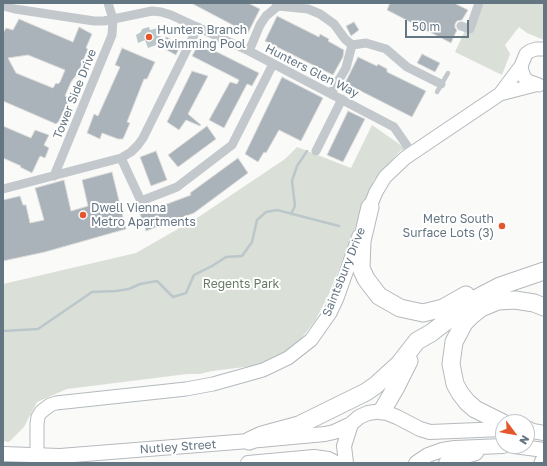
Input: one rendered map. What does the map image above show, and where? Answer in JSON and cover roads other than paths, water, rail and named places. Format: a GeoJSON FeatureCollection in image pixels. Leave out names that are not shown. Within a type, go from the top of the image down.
{"type":"FeatureCollection","features":[{"type":"Feature","properties":{"kind":"highway"},"geometry":{"type":"LineString","coordinates":[[370,207],[362,241],[361,268],[366,279],[379,296],[400,308],[423,313],[437,310],[488,285],[513,277],[544,271]]}},
{"type":"Feature","properties":{"kind":"highway"},"geometry":{"type":"LineString","coordinates":[[249,441],[262,435],[299,425],[366,392],[400,364],[417,341],[431,333],[477,298],[500,286],[544,271]]}},
{"type":"Feature","properties":{"kind":"highway"},"geometry":{"type":"LineString","coordinates":[[495,419],[475,409],[460,393],[452,374],[451,364],[454,342],[464,323],[472,315],[481,308],[498,301],[515,300],[534,302],[544,307]]}},
{"type":"Feature","properties":{"kind":"highway"},"geometry":{"type":"LineString","coordinates":[[382,411],[406,366],[431,333]]}},
{"type":"Feature","properties":{"kind":"main road","name":"Nutley Street"},"geometry":{"type":"LineString","coordinates":[[3,454],[37,459],[249,441],[334,432],[351,424],[359,417],[368,413],[382,411]]}},
{"type":"Feature","properties":{"kind":"main road"},"geometry":{"type":"LineString","coordinates":[[382,411],[397,417],[420,430],[430,432],[495,429]]}},
{"type":"Feature","properties":{"kind":"main road"},"geometry":{"type":"LineString","coordinates":[[346,463],[344,446],[351,424]]}},
{"type":"Feature","properties":{"kind":"main road"},"geometry":{"type":"LineString","coordinates":[[416,463],[428,455],[442,450],[495,446]]}},
{"type":"Feature","properties":{"kind":"main road"},"geometry":{"type":"LineString","coordinates":[[446,463],[495,447]]}},
{"type":"Feature","properties":{"kind":"main road"},"geometry":{"type":"LineString","coordinates":[[248,463],[314,456],[328,459],[336,463]]}},
{"type":"Feature","properties":{"kind":"street"},"geometry":{"type":"LineString","coordinates":[[108,3],[113,19]]}},
{"type":"Feature","properties":{"kind":"street"},"geometry":{"type":"LineString","coordinates":[[461,26],[470,29],[479,3]]}},
{"type":"Feature","properties":{"kind":"street"},"geometry":{"type":"LineString","coordinates":[[249,51],[260,25],[277,4],[308,9],[320,14],[334,24],[345,39],[352,45],[366,43],[386,49],[407,67],[439,88]]}},
{"type":"Feature","properties":{"kind":"street","name":"Hunters Glen Way"},"geometry":{"type":"LineString","coordinates":[[3,6],[94,21],[104,21],[152,11],[161,12],[198,27],[249,51],[394,127],[412,153]]}},
{"type":"Feature","properties":{"kind":"street","name":"Tower Side Drive"},"geometry":{"type":"LineString","coordinates":[[54,176],[112,35],[113,19]]}},
{"type":"Feature","properties":{"kind":"street"},"geometry":{"type":"LineString","coordinates":[[3,190],[121,158],[131,152],[143,138],[198,27]]}},
{"type":"Feature","properties":{"kind":"street"},"geometry":{"type":"LineString","coordinates":[[331,93],[346,68],[352,45]]}},
{"type":"Feature","properties":{"kind":"street","name":"Saintsbury Drive"},"geometry":{"type":"LineString","coordinates":[[37,459],[38,417],[41,412],[50,405],[56,403],[186,390],[213,384],[263,370],[288,358],[311,340],[330,313],[337,298],[370,207],[376,192],[385,177],[412,153],[500,94],[521,66],[526,54],[536,48],[544,49]]}},
{"type":"Feature","properties":{"kind":"street"},"geometry":{"type":"LineString","coordinates":[[121,158],[141,201],[177,187],[232,145],[273,64]]}},
{"type":"Feature","properties":{"kind":"street"},"geometry":{"type":"LineString","coordinates":[[521,66],[524,77],[528,81],[540,84]]}},
{"type":"Feature","properties":{"kind":"street","name":"Saintsbury Drive"},"geometry":{"type":"LineString","coordinates":[[500,94],[540,84]]}},
{"type":"Feature","properties":{"kind":"street"},"geometry":{"type":"LineString","coordinates":[[316,151],[342,99]]}},
{"type":"Feature","properties":{"kind":"lane"},"geometry":{"type":"LineString","coordinates":[[439,88],[448,73]]}},
{"type":"Feature","properties":{"kind":"waterway"},"geometry":{"type":"LineString","coordinates":[[291,214],[295,206],[292,181],[297,166],[307,151]]}},
{"type":"Feature","properties":{"kind":"waterway"},"geometry":{"type":"LineString","coordinates":[[3,331],[38,329],[92,292],[129,289],[140,284],[157,281],[173,297],[186,293],[194,275],[226,257],[242,256],[252,242],[257,220],[266,212],[277,210],[339,226]]}},
{"type":"Feature","properties":{"kind":"place","name":"Hunters Branch Swimming Pool"},"geometry":{"type":"Point","coordinates":[149,37]}},
{"type":"Feature","properties":{"kind":"place","name":"Dwell Vienna Metro Apartments"},"geometry":{"type":"Point","coordinates":[83,215]}},
{"type":"Feature","properties":{"kind":"place","name":"Metro South Surface Lots (3)"},"geometry":{"type":"Point","coordinates":[502,226]}},
{"type":"Feature","properties":{"kind":"park label","name":"Regents Park"},"geometry":{"type":"Point","coordinates":[241,284]}}]}
